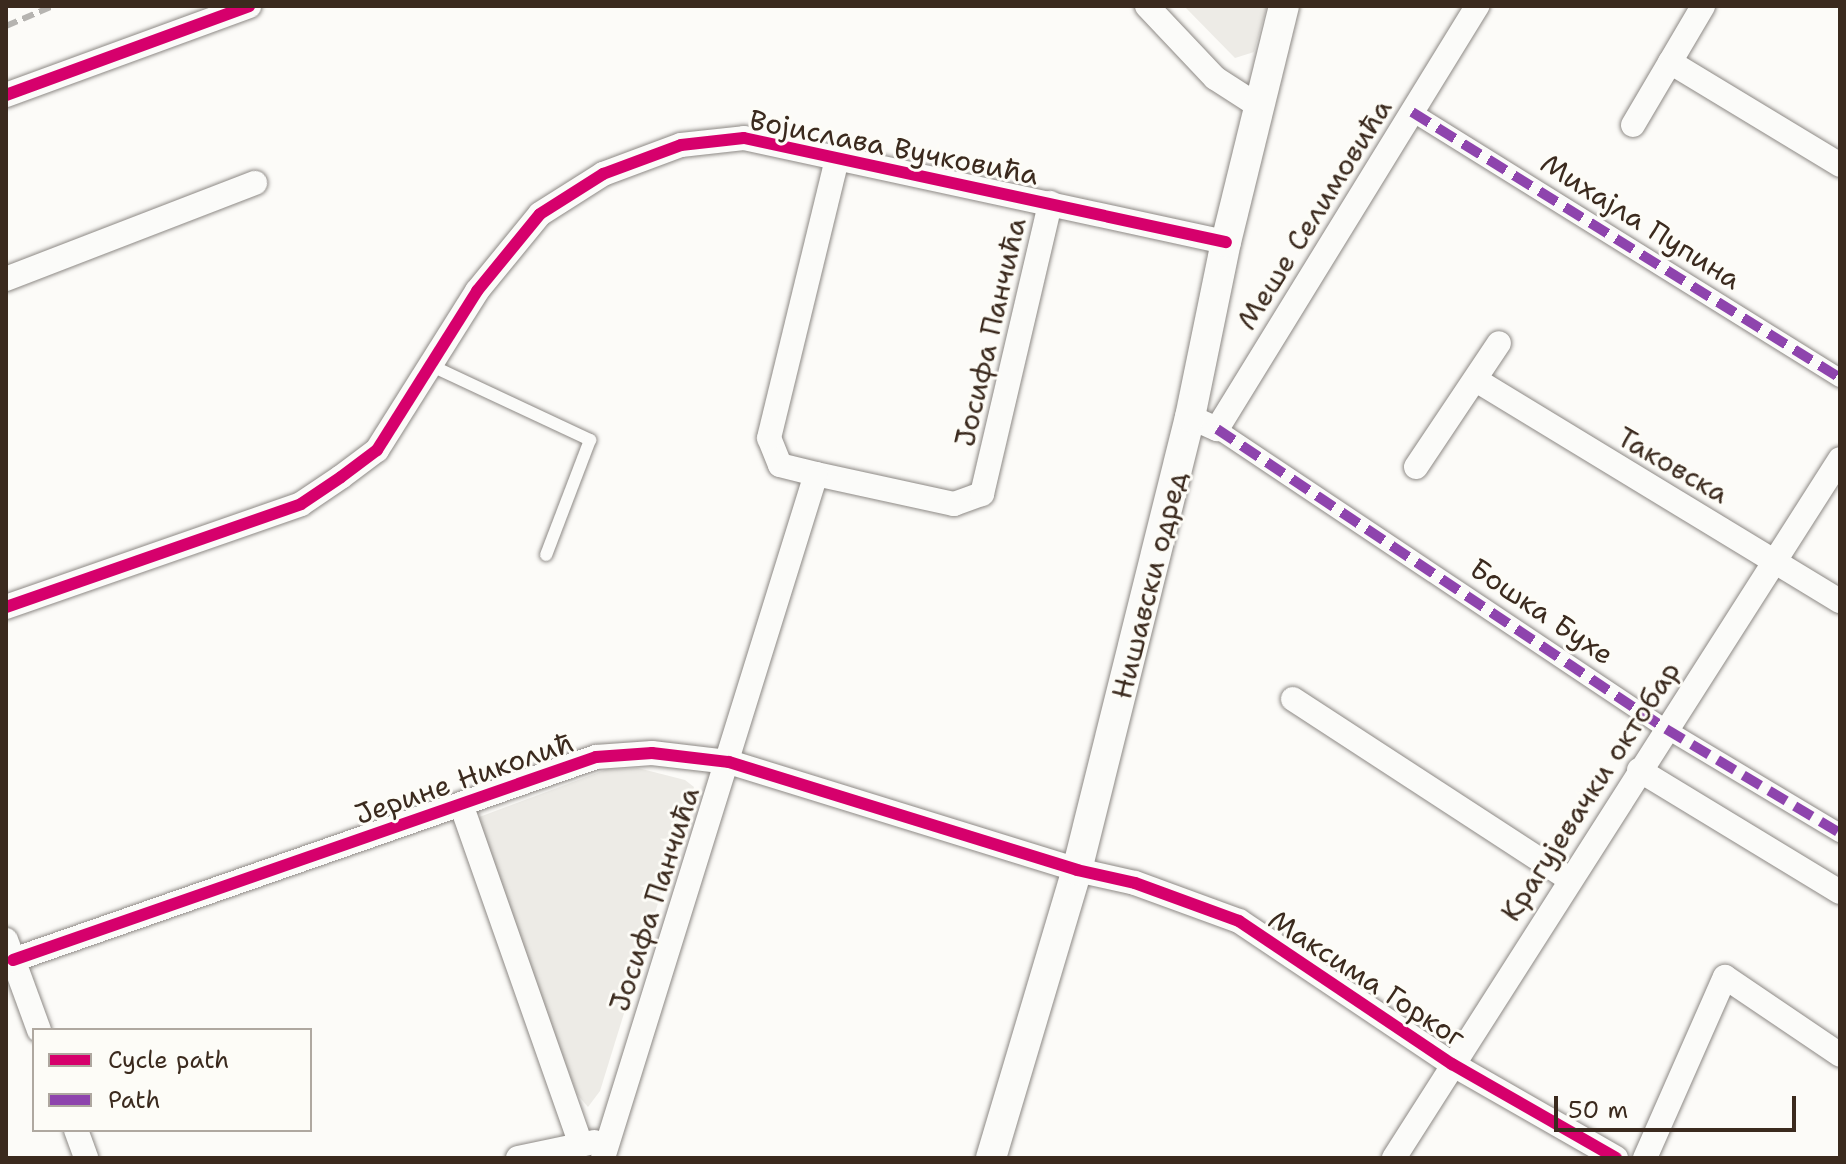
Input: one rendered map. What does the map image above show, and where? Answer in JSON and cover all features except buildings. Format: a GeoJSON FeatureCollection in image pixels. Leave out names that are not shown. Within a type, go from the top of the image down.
{"type":"FeatureCollection","features":[{"type":"Feature","properties":{"kind":"street"},"geometry":{"type":"LineString","coordinates":[[6,95],[249,6]]}},
{"type":"Feature","properties":{"kind":"street"},"geometry":{"type":"LineString","coordinates":[[1147,6],[1215,78],[1260,107]]}},
{"type":"Feature","properties":{"kind":"street","name":"Нишавски одред"},"geometry":{"type":"LineString","coordinates":[[991,1158],[1077,870],[1204,423],[1226,242],[1284,6]]}},
{"type":"Feature","properties":{"kind":"street","name":"Меше Селимовића"},"geometry":{"type":"LineString","coordinates":[[1204,423],[1412,112],[1477,6]]}},
{"type":"Feature","properties":{"kind":"street"},"geometry":{"type":"LineString","coordinates":[[1633,125],[1703,6]]}},
{"type":"Feature","properties":{"kind":"street"},"geometry":{"type":"LineString","coordinates":[[1670,62],[1840,165]]}},
{"type":"Feature","properties":{"kind":"street","name":"Михајла Пупина"},"geometry":{"type":"LineString","coordinates":[[1412,112],[1840,378]]}},
{"type":"Feature","properties":{"kind":"street","name":"Војислава Вучковића"},"geometry":{"type":"LineString","coordinates":[[6,607],[301,504],[377,450],[507,248],[540,214],[603,174],[681,145],[744,138],[838,155],[1226,242]]}},
{"type":"Feature","properties":{"kind":"street","name":"Јосифа Панчића"},"geometry":{"type":"LineString","coordinates":[[838,155],[769,438],[770,452],[780,465],[816,474],[954,504],[982,494],[1050,203]]}},
{"type":"Feature","properties":{"kind":"street"},"geometry":{"type":"LineString","coordinates":[[6,279],[255,183]]}},
{"type":"Feature","properties":{"kind":"street"},"geometry":{"type":"LineString","coordinates":[[1416,467],[1499,343]]}},
{"type":"Feature","properties":{"kind":"street","name":"Таковска"},"geometry":{"type":"LineString","coordinates":[[1476,380],[1840,601]]}},
{"type":"Feature","properties":{"kind":"street","name":"Бошка Бухе"},"geometry":{"type":"LineString","coordinates":[[1204,423],[1666,729],[1840,833]]}},
{"type":"Feature","properties":{"kind":"street","name":"Крагујевачки октобар"},"geometry":{"type":"LineString","coordinates":[[1394,1158],[1568,878],[1840,459]]}},
{"type":"Feature","properties":{"kind":"street","name":"Јосифа Панчића"},"geometry":{"type":"LineString","coordinates":[[606,1150],[816,474]]}},
{"type":"Feature","properties":{"kind":"street"},"geometry":{"type":"LineString","coordinates":[[1293,699],[1568,878]]}},
{"type":"Feature","properties":{"kind":"street","name":"Јерине Николић"},"geometry":{"type":"LineString","coordinates":[[10,950],[461,804],[596,757],[652,753],[729,762],[1077,870]]}},
{"type":"Feature","properties":{"kind":"street"},"geometry":{"type":"LineString","coordinates":[[1639,770],[1840,892]]}},
{"type":"Feature","properties":{"kind":"street"},"geometry":{"type":"LineString","coordinates":[[461,804],[580,1142]]}},
{"type":"Feature","properties":{"kind":"street","name":"Максима Горког"},"geometry":{"type":"LineString","coordinates":[[1077,870],[1135,883],[1239,921],[1452,1064],[1616,1158]]}},
{"type":"Feature","properties":{"kind":"street"},"geometry":{"type":"LineString","coordinates":[[10,950],[38,1028]]}},
{"type":"Feature","properties":{"kind":"street"},"geometry":{"type":"LineString","coordinates":[[1645,1158],[1725,977],[1840,1055]]}},
{"type":"Feature","properties":{"kind":"street"},"geometry":{"type":"LineString","coordinates":[[77,1132],[86,1158]]}},
{"type":"Feature","properties":{"kind":"street"},"geometry":{"type":"LineString","coordinates":[[518,1158],[580,1142],[606,1150]]}},
{"type":"Feature","properties":{"kind":"lane"},"geometry":{"type":"LineString","coordinates":[[430,365],[590,440],[546,555]]}},
{"type":"Feature","properties":{"kind":"shaded area"},"geometry":{"type":"Polygon","coordinates":[[[1184,6],[1267,6],[1254,52],[1235,58],[1184,6]]]}},
{"type":"Feature","properties":{"kind":"shaded area"},"geometry":{"type":"Polygon","coordinates":[[[638,768],[685,780],[694,787],[600,1091],[588,1107],[577,1094],[474,819],[605,770],[638,768]]]}},
{"type":"Feature","properties":{"kind":"railway"},"geometry":{"type":"LineString","coordinates":[[6,26],[53,6]]}},
{"type":"Feature","properties":{"kind":"marked path"},"geometry":{"type":"LineString","coordinates":[[1412,112],[1840,378]]}},
{"type":"Feature","properties":{"kind":"marked path"},"geometry":{"type":"LineString","coordinates":[[1217,429],[1666,729],[1840,833]]}},
{"type":"Feature","properties":{"kind":"cycle path"},"geometry":{"type":"LineString","coordinates":[[6,95],[249,6]]}},
{"type":"Feature","properties":{"kind":"cycle path"},"geometry":{"type":"LineString","coordinates":[[6,607],[301,504],[341,477],[377,450],[477,291],[540,214],[603,174],[681,145],[744,138],[1226,242]]}},
{"type":"Feature","properties":{"kind":"cycle path"},"geometry":{"type":"LineString","coordinates":[[13,960],[596,757],[652,753],[729,762],[1077,870],[1135,883],[1239,921],[1452,1064],[1616,1158]]}}]}
